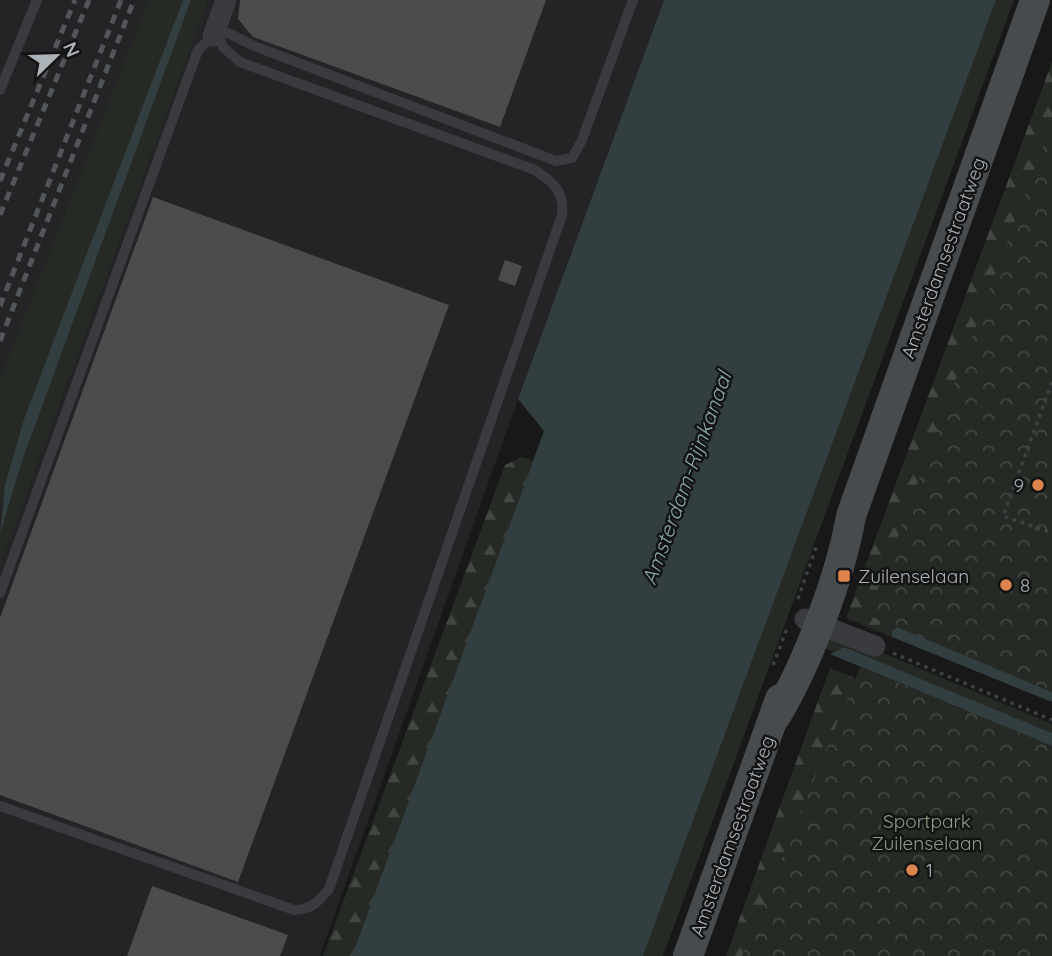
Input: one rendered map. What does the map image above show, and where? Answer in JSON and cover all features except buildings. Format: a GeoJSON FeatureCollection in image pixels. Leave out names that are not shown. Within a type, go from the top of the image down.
{"type":"FeatureCollection","features":[{"type":"Feature","properties":{"kind":"main road","name":"Amsterdamsestraatweg"},"geometry":{"type":"LineString","coordinates":[[688,956],[776,716],[784,678],[812,621],[836,537],[852,516],[1035,0]]}},
{"type":"Feature","properties":{"kind":"street"},"geometry":{"type":"LineString","coordinates":[[214,32],[226,0]]}},
{"type":"Feature","properties":{"kind":"street"},"geometry":{"type":"LineString","coordinates":[[812,621],[875,646]]}},
{"type":"Feature","properties":{"kind":"lane"},"geometry":{"type":"LineString","coordinates":[[0,90],[37,0]]}},
{"type":"Feature","properties":{"kind":"lane"},"geometry":{"type":"LineString","coordinates":[[214,32],[556,161],[572,158],[582,140],[633,0]]}},
{"type":"Feature","properties":{"kind":"lane"},"geometry":{"type":"LineString","coordinates":[[0,593],[198,50],[214,32]]}},
{"type":"Feature","properties":{"kind":"lane"},"geometry":{"type":"LineString","coordinates":[[0,806],[294,910],[306,910],[318,901],[329,889],[562,215],[564,202],[554,183],[535,170],[240,62],[223,47],[214,32]]}},
{"type":"Feature","properties":{"kind":"path"},"geometry":{"type":"LineString","coordinates":[[1052,382],[1003,516],[1052,533]]}},
{"type":"Feature","properties":{"kind":"path"},"geometry":{"type":"LineString","coordinates":[[875,646],[1052,720]]}},
{"type":"Feature","properties":{"kind":"shaded area"},"geometry":{"type":"Polygon","coordinates":[[[0,0],[664,0],[518,399],[320,956],[0,956],[0,0]]]}},
{"type":"Feature","properties":{"kind":"green space"},"geometry":{"type":"Polygon","coordinates":[[[149,0],[183,0],[24,419],[0,509],[0,379],[149,0]]]}},
{"type":"Feature","properties":{"kind":"green space"},"geometry":{"type":"Polygon","coordinates":[[[191,0],[208,0],[0,565],[0,534],[22,461],[191,0]]]}},
{"type":"Feature","properties":{"kind":"green space"},"geometry":{"type":"Polygon","coordinates":[[[996,0],[1014,0],[663,956],[643,956],[996,0]]]}},
{"type":"Feature","properties":{"kind":"green space"},"geometry":{"type":"Polygon","coordinates":[[[1052,62],[1052,162],[913,634],[897,627],[892,631],[892,637],[846,618],[1052,62]]]}},
{"type":"Feature","properties":{"kind":"green space"},"geometry":{"type":"Polygon","coordinates":[[[1052,122],[1052,692],[868,615],[1052,122]]]}},
{"type":"Feature","properties":{"kind":"green space"},"geometry":{"type":"Polygon","coordinates":[[[522,457],[533,461],[352,956],[323,956],[505,465],[522,457]]]}},
{"type":"Feature","properties":{"kind":"green space"},"geometry":{"type":"Polygon","coordinates":[[[823,639],[850,639],[1052,724],[1052,733],[844,647],[833,652],[815,645],[823,639]]]}},
{"type":"Feature","properties":{"kind":"green space","name":"Sportpark Zuilenselaan"},"geometry":{"type":"Polygon","coordinates":[[[860,667],[1052,746],[1052,956],[742,956],[860,667]]]}},
{"type":"Feature","properties":{"kind":"green space"},"geometry":{"type":"Polygon","coordinates":[[[830,668],[855,678],[752,956],[726,956],[830,668]]]}},
{"type":"Feature","properties":{"kind":"water"},"geometry":{"type":"Polygon","coordinates":[[[183,0],[191,0],[22,461],[0,534],[5,485],[24,419],[183,0]]]}},
{"type":"Feature","properties":{"kind":"water","name":"Amsterdam-Rijnkanaal"},"geometry":{"type":"Polygon","coordinates":[[[664,0],[996,0],[643,956],[352,956],[544,431],[518,399],[664,0]]]}},
{"type":"Feature","properties":{"kind":"water"},"geometry":{"type":"Polygon","coordinates":[[[897,627],[1052,692],[1052,702],[892,637],[892,631],[897,627]]]}},
{"type":"Feature","properties":{"kind":"water"},"geometry":{"type":"Polygon","coordinates":[[[844,647],[1052,733],[1052,746],[830,654],[844,647]]]}},
{"type":"Feature","properties":{"kind":"railway"},"geometry":{"type":"LineString","coordinates":[[0,181],[75,0]]}},
{"type":"Feature","properties":{"kind":"railway"},"geometry":{"type":"LineString","coordinates":[[0,215],[89,0]]}},
{"type":"Feature","properties":{"kind":"railway"},"geometry":{"type":"LineString","coordinates":[[0,306],[121,0]]}},
{"type":"Feature","properties":{"kind":"railway"},"geometry":{"type":"LineString","coordinates":[[0,341],[134,0]]}},
{"type":"Feature","properties":{"kind":"place","name":"9"},"geometry":{"type":"Point","coordinates":[1038,485]}},
{"type":"Feature","properties":{"kind":"place","name":"Zuilenselaan"},"geometry":{"type":"Point","coordinates":[844,576]}},
{"type":"Feature","properties":{"kind":"place","name":"8"},"geometry":{"type":"Point","coordinates":[1006,585]}},
{"type":"Feature","properties":{"kind":"place","name":"1"},"geometry":{"type":"Point","coordinates":[912,870]}}]}
